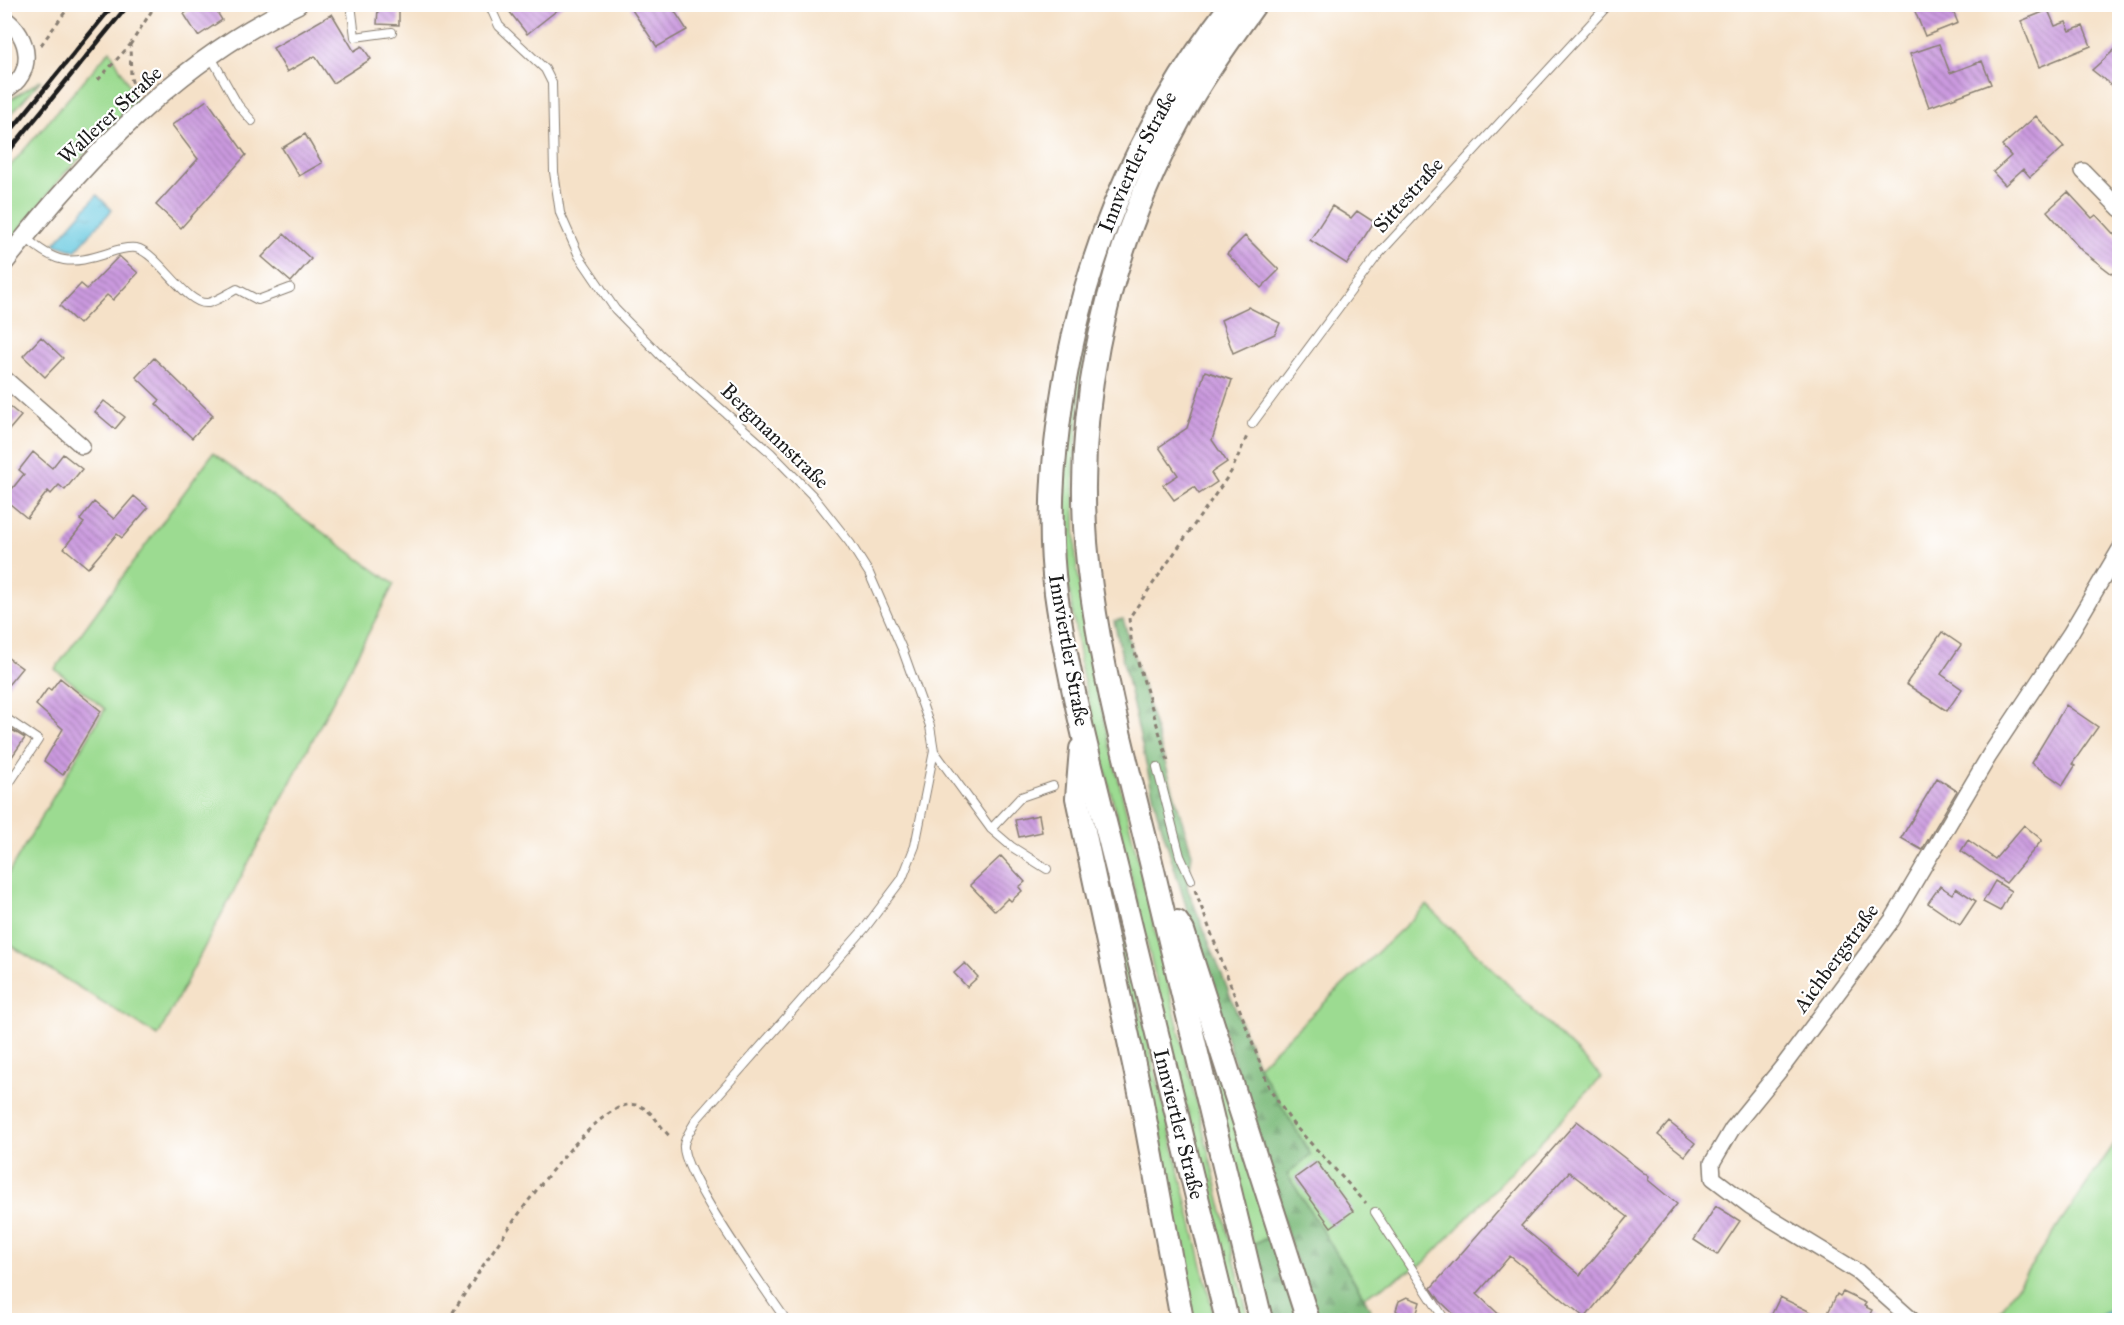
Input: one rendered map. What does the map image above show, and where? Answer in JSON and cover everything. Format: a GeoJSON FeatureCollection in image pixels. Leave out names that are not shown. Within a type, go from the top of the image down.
{"type":"FeatureCollection","features":[{"type":"Feature","properties":{"kind":"main road","name":"Innviertler Straße"},"geometry":{"type":"LineString","coordinates":[[1227,1320],[1082,726],[1056,591],[1052,531],[1053,465],[1064,375],[1101,236],[1127,172],[1194,53],[1232,4]]}},
{"type":"Feature","properties":{"kind":"main road","name":"Innviertler Straße"},"geometry":{"type":"LineString","coordinates":[[1255,4],[1219,54],[1180,119],[1148,184],[1114,274],[1094,367],[1085,466],[1090,584],[1126,759],[1261,1320]]}},
{"type":"Feature","properties":{"kind":"main road"},"geometry":{"type":"LineString","coordinates":[[1082,726],[1077,798],[1141,1097],[1182,1320]]}},
{"type":"Feature","properties":{"kind":"main road"},"geometry":{"type":"LineString","coordinates":[[1158,890],[1183,931],[1308,1320]]}},
{"type":"Feature","properties":{"kind":"street","name":"Wallerer Straße"},"geometry":{"type":"LineString","coordinates":[[4,263],[89,161],[142,110],[211,57],[268,19],[298,4]]}},
{"type":"Feature","properties":{"kind":"street"},"geometry":{"type":"LineString","coordinates":[[4,18],[16,26],[28,55],[26,69],[13,87],[4,91]]}},
{"type":"Feature","properties":{"kind":"street"},"geometry":{"type":"LineString","coordinates":[[2083,171],[2120,209]]}},
{"type":"Feature","properties":{"kind":"street"},"geometry":{"type":"LineString","coordinates":[[4,378],[82,446]]}},
{"type":"Feature","properties":{"kind":"street","name":"Aichbergstraße"},"geometry":{"type":"LineString","coordinates":[[1912,1320],[1858,1272],[1750,1206],[1713,1178],[1712,1163],[1732,1129],[1784,1065],[1892,920],[1989,756],[2070,634],[2120,549]]}},
{"type":"Feature","properties":{"kind":"lane"},"geometry":{"type":"LineString","coordinates":[[351,4],[355,38],[392,32]]}},
{"type":"Feature","properties":{"kind":"lane","name":"Bergmannstraße"},"geometry":{"type":"LineString","coordinates":[[489,4],[499,26],[545,69],[552,83],[554,172],[560,213],[579,256],[615,309],[661,356],[771,453],[813,496],[850,543],[869,573],[903,651],[930,726],[934,751],[915,846],[902,879],[865,928],[696,1120],[684,1146]]}},
{"type":"Feature","properties":{"kind":"lane","name":"Sittestraße"},"geometry":{"type":"LineString","coordinates":[[1252,424],[1377,256],[1609,4]]}},
{"type":"Feature","properties":{"kind":"lane"},"geometry":{"type":"LineString","coordinates":[[211,57],[238,105],[252,121]]}},
{"type":"Feature","properties":{"kind":"lane"},"geometry":{"type":"LineString","coordinates":[[25,237],[59,261],[84,261],[123,248],[137,248],[152,258],[196,300],[207,303],[237,289],[258,300],[290,288]]}},
{"type":"Feature","properties":{"kind":"lane"},"geometry":{"type":"LineString","coordinates":[[4,717],[38,740],[4,791]]}},
{"type":"Feature","properties":{"kind":"lane"},"geometry":{"type":"LineString","coordinates":[[934,751],[991,829],[1012,847],[1047,869]]}},
{"type":"Feature","properties":{"kind":"lane"},"geometry":{"type":"LineString","coordinates":[[1157,767],[1180,856],[1191,880]]}},
{"type":"Feature","properties":{"kind":"lane"},"geometry":{"type":"LineString","coordinates":[[991,829],[1021,797],[1053,786]]}},
{"type":"Feature","properties":{"kind":"lane"},"geometry":{"type":"LineString","coordinates":[[684,1146],[689,1168],[705,1196],[786,1320]]}},
{"type":"Feature","properties":{"kind":"lane"},"geometry":{"type":"LineString","coordinates":[[1375,1212],[1444,1320]]}},
{"type":"Feature","properties":{"kind":"path"},"geometry":{"type":"LineString","coordinates":[[28,55],[50,37],[71,4]]}},
{"type":"Feature","properties":{"kind":"path"},"geometry":{"type":"LineString","coordinates":[[98,80],[130,45],[156,4]]}},
{"type":"Feature","properties":{"kind":"path"},"geometry":{"type":"LineString","coordinates":[[130,45],[131,78],[142,110]]}},
{"type":"Feature","properties":{"kind":"path"},"geometry":{"type":"LineString","coordinates":[[1169,763],[1131,639],[1129,618],[1232,472],[1252,424]]}},
{"type":"Feature","properties":{"kind":"path"},"geometry":{"type":"LineString","coordinates":[[1191,880],[1270,1090],[1293,1124],[1375,1212]]}},
{"type":"Feature","properties":{"kind":"path"},"geometry":{"type":"LineString","coordinates":[[448,1320],[538,1187],[592,1126],[609,1113],[623,1105],[635,1105],[650,1111],[665,1133],[684,1146]]}},
{"type":"Feature","properties":{"kind":"green space"},"geometry":{"type":"Polygon","coordinates":[[[110,50],[138,102],[64,174],[5,248],[5,172],[110,50]]]}},
{"type":"Feature","properties":{"kind":"green space"},"geometry":{"type":"Polygon","coordinates":[[[41,80],[5,121],[5,103],[41,80]]]}},
{"type":"Feature","properties":{"kind":"green space"},"geometry":{"type":"Polygon","coordinates":[[[1101,270],[1108,272],[1084,362],[1074,468],[1076,560],[1092,670],[1249,1320],[1238,1320],[1082,673],[1065,563],[1065,461],[1077,362],[1101,270]]]}},
{"type":"Feature","properties":{"kind":"green space"},"geometry":{"type":"Polygon","coordinates":[[[213,453],[394,584],[158,1036],[5,942],[5,879],[105,709],[55,669],[213,453]]]}},
{"type":"Feature","properties":{"kind":"green space"},"geometry":{"type":"Polygon","coordinates":[[[1123,619],[1192,854],[1187,887],[1258,1066],[1311,1155],[1287,1174],[1364,1297],[1375,1320],[1314,1320],[1157,812],[1114,621],[1123,619]]]}},
{"type":"Feature","properties":{"kind":"green space"},"geometry":{"type":"Polygon","coordinates":[[[1113,894],[1215,1320],[1190,1320],[1108,895],[1113,894]]]}},
{"type":"Feature","properties":{"kind":"green space"},"geometry":{"type":"Polygon","coordinates":[[[1427,905],[1602,1077],[1424,1263],[1364,1297],[1286,1174],[1258,1066],[1427,905]]]}},
{"type":"Feature","properties":{"kind":"green space"},"geometry":{"type":"Polygon","coordinates":[[[1197,1007],[1273,1236],[1252,1244],[1197,1007]]]}},
{"type":"Feature","properties":{"kind":"green space"},"geometry":{"type":"Polygon","coordinates":[[[2119,1137],[2119,1320],[1994,1320],[2119,1137]]]}},
{"type":"Feature","properties":{"kind":"green space"},"geometry":{"type":"Polygon","coordinates":[[[1273,1236],[1302,1320],[1272,1320],[1252,1244],[1273,1236]]]}},
{"type":"Feature","properties":{"kind":"water"},"geometry":{"type":"Polygon","coordinates":[[[97,195],[112,210],[75,251],[54,244],[97,195]]]}},
{"type":"Feature","properties":{"kind":"water"},"geometry":{"type":"Polygon","coordinates":[[[2119,1305],[2119,1320],[2093,1320],[2119,1305]]]}},
{"type":"Feature","properties":{"kind":"building"},"geometry":{"type":"Polygon","coordinates":[[[198,4],[212,4],[222,20],[198,36],[184,14],[198,4]]]}},
{"type":"Feature","properties":{"kind":"building"},"geometry":{"type":"Polygon","coordinates":[[[516,4],[565,4],[527,34],[509,11],[516,4]]]}},
{"type":"Feature","properties":{"kind":"building"},"geometry":{"type":"Polygon","coordinates":[[[628,4],[670,4],[687,30],[657,47],[628,4]]]}},
{"type":"Feature","properties":{"kind":"building"},"geometry":{"type":"Polygon","coordinates":[[[1926,4],[1950,4],[1958,23],[1925,36],[1914,9],[1926,4]]]}},
{"type":"Feature","properties":{"kind":"building"},"geometry":{"type":"Polygon","coordinates":[[[378,9],[399,10],[399,25],[377,24],[378,9]]]}},
{"type":"Feature","properties":{"kind":"building"},"geometry":{"type":"Polygon","coordinates":[[[2048,10],[2055,26],[2066,22],[2070,31],[2083,26],[2091,46],[2039,67],[2021,21],[2048,10]]]}},
{"type":"Feature","properties":{"kind":"building"},"geometry":{"type":"Polygon","coordinates":[[[332,14],[354,51],[362,46],[371,59],[333,83],[315,56],[287,72],[273,48],[332,14]]]}},
{"type":"Feature","properties":{"kind":"building"},"geometry":{"type":"Polygon","coordinates":[[[1939,44],[1950,73],[1982,61],[1991,84],[1929,107],[1910,54],[1939,44]]]}},
{"type":"Feature","properties":{"kind":"building"},"geometry":{"type":"Polygon","coordinates":[[[2120,45],[2120,92],[2092,70],[2120,45]]]}},
{"type":"Feature","properties":{"kind":"building"},"geometry":{"type":"Polygon","coordinates":[[[207,100],[246,155],[181,228],[156,205],[198,159],[172,125],[207,100]]]}},
{"type":"Feature","properties":{"kind":"building"},"geometry":{"type":"Polygon","coordinates":[[[2036,116],[2064,147],[2030,177],[2023,169],[2005,185],[1993,172],[2011,156],[2002,146],[2036,116]]]}},
{"type":"Feature","properties":{"kind":"building"},"geometry":{"type":"Polygon","coordinates":[[[305,134],[322,163],[299,176],[282,148],[305,134]]]}},
{"type":"Feature","properties":{"kind":"building"},"geometry":{"type":"Polygon","coordinates":[[[2068,192],[2092,218],[2096,215],[2120,241],[2120,280],[2081,250],[2047,211],[2068,192]]]}},
{"type":"Feature","properties":{"kind":"building"},"geometry":{"type":"Polygon","coordinates":[[[1332,206],[1351,218],[1357,211],[1374,222],[1347,264],[1310,240],[1332,206]]]}},
{"type":"Feature","properties":{"kind":"building"},"geometry":{"type":"Polygon","coordinates":[[[284,234],[311,259],[291,282],[262,257],[284,234]]]}},
{"type":"Feature","properties":{"kind":"building"},"geometry":{"type":"Polygon","coordinates":[[[1245,236],[1279,270],[1261,288],[1227,254],[1245,236]]]}},
{"type":"Feature","properties":{"kind":"building"},"geometry":{"type":"Polygon","coordinates":[[[119,256],[138,273],[113,300],[107,295],[79,324],[60,306],[81,284],[87,289],[119,256]]]}},
{"type":"Feature","properties":{"kind":"building"},"geometry":{"type":"Polygon","coordinates":[[[1248,307],[1280,323],[1275,334],[1233,353],[1221,320],[1248,307]]]}},
{"type":"Feature","properties":{"kind":"building"},"geometry":{"type":"Polygon","coordinates":[[[41,337],[63,358],[45,377],[23,356],[41,337]]]}},
{"type":"Feature","properties":{"kind":"building"},"geometry":{"type":"Polygon","coordinates":[[[154,358],[213,415],[192,438],[156,404],[160,400],[136,377],[154,358]]]}},
{"type":"Feature","properties":{"kind":"building"},"geometry":{"type":"Polygon","coordinates":[[[1205,371],[1232,380],[1212,440],[1227,462],[1211,473],[1217,482],[1199,494],[1194,487],[1174,500],[1163,485],[1178,475],[1159,447],[1187,428],[1205,371]]]}},
{"type":"Feature","properties":{"kind":"building"},"geometry":{"type":"Polygon","coordinates":[[[104,401],[125,417],[115,429],[95,412],[104,401]]]}},
{"type":"Feature","properties":{"kind":"building"},"geometry":{"type":"Polygon","coordinates":[[[4,402],[21,416],[4,436],[4,402]]]}},
{"type":"Feature","properties":{"kind":"building"},"geometry":{"type":"Polygon","coordinates":[[[33,452],[52,468],[63,454],[82,469],[65,490],[59,485],[51,494],[48,491],[27,518],[4,499],[24,474],[19,470],[33,452]]]}},
{"type":"Feature","properties":{"kind":"building"},"geometry":{"type":"Polygon","coordinates":[[[134,496],[148,508],[122,538],[117,534],[88,568],[64,548],[84,523],[80,520],[94,502],[114,519],[134,496]]]}},
{"type":"Feature","properties":{"kind":"building"},"geometry":{"type":"Polygon","coordinates":[[[1942,632],[1961,645],[1941,674],[1962,689],[1947,711],[1906,684],[1942,632]]]}},
{"type":"Feature","properties":{"kind":"building"},"geometry":{"type":"Polygon","coordinates":[[[4,655],[22,668],[4,690],[4,655]]]}},
{"type":"Feature","properties":{"kind":"building"},"geometry":{"type":"Polygon","coordinates":[[[60,678],[101,711],[63,775],[44,761],[63,729],[36,705],[48,688],[51,690],[60,678]]]}},
{"type":"Feature","properties":{"kind":"building"},"geometry":{"type":"Polygon","coordinates":[[[2066,705],[2098,727],[2072,764],[2075,766],[2063,785],[2031,763],[2066,705]]]}},
{"type":"Feature","properties":{"kind":"building"},"geometry":{"type":"Polygon","coordinates":[[[4,725],[25,738],[4,768],[4,725]]]}},
{"type":"Feature","properties":{"kind":"building"},"geometry":{"type":"Polygon","coordinates":[[[1937,778],[1957,791],[1922,850],[1901,838],[1937,778]]]}},
{"type":"Feature","properties":{"kind":"building"},"geometry":{"type":"Polygon","coordinates":[[[1039,815],[1042,832],[1019,837],[1015,820],[1039,815]]]}},
{"type":"Feature","properties":{"kind":"building"},"geometry":{"type":"Polygon","coordinates":[[[2024,825],[2042,840],[2006,883],[1961,851],[1968,840],[1995,859],[2024,825]]]}},
{"type":"Feature","properties":{"kind":"building"},"geometry":{"type":"Polygon","coordinates":[[[1001,856],[1025,882],[1019,887],[1022,891],[1011,901],[1008,898],[995,911],[970,885],[1001,856]]]}},
{"type":"Feature","properties":{"kind":"building"},"geometry":{"type":"Polygon","coordinates":[[[1995,881],[2011,891],[2000,911],[1983,902],[1995,881]]]}},
{"type":"Feature","properties":{"kind":"building"},"geometry":{"type":"Polygon","coordinates":[[[1940,886],[1952,894],[1956,888],[1976,901],[1960,925],[1928,903],[1940,886]]]}},
{"type":"Feature","properties":{"kind":"building"},"geometry":{"type":"Polygon","coordinates":[[[965,963],[978,977],[967,987],[954,973],[965,963]]]}},
{"type":"Feature","properties":{"kind":"building"},"geometry":{"type":"Polygon","coordinates":[[[1577,1121],[1649,1177],[1648,1180],[1677,1204],[1585,1318],[1510,1256],[1477,1294],[1505,1320],[1460,1320],[1440,1301],[1431,1288],[1577,1121]],[[1569,1172],[1521,1226],[1580,1275],[1628,1217],[1569,1172]]]}},
{"type":"Feature","properties":{"kind":"building"},"geometry":{"type":"Polygon","coordinates":[[[1669,1122],[1695,1143],[1685,1156],[1658,1135],[1669,1122]]]}},
{"type":"Feature","properties":{"kind":"building"},"geometry":{"type":"Polygon","coordinates":[[[1317,1162],[1353,1211],[1331,1227],[1295,1178],[1317,1162]]]}},
{"type":"Feature","properties":{"kind":"building"},"geometry":{"type":"Polygon","coordinates":[[[1716,1206],[1740,1221],[1717,1255],[1694,1240],[1716,1206]]]}},
{"type":"Feature","properties":{"kind":"building"},"geometry":{"type":"Polygon","coordinates":[[[1843,1292],[1866,1303],[1864,1306],[1872,1310],[1867,1320],[1769,1320],[1780,1297],[1825,1319],[1837,1294],[1840,1296],[1843,1292]]]}},
{"type":"Feature","properties":{"kind":"building"},"geometry":{"type":"Polygon","coordinates":[[[1407,1297],[1420,1302],[1416,1316],[1409,1320],[1401,1317],[1396,1310],[1399,1301],[1407,1297]]]}},
{"type":"Feature","properties":{"kind":"railway"},"geometry":{"type":"LineString","coordinates":[[4,139],[114,4]]}},
{"type":"Feature","properties":{"kind":"railway"},"geometry":{"type":"LineString","coordinates":[[4,157],[129,4]]}}]}
